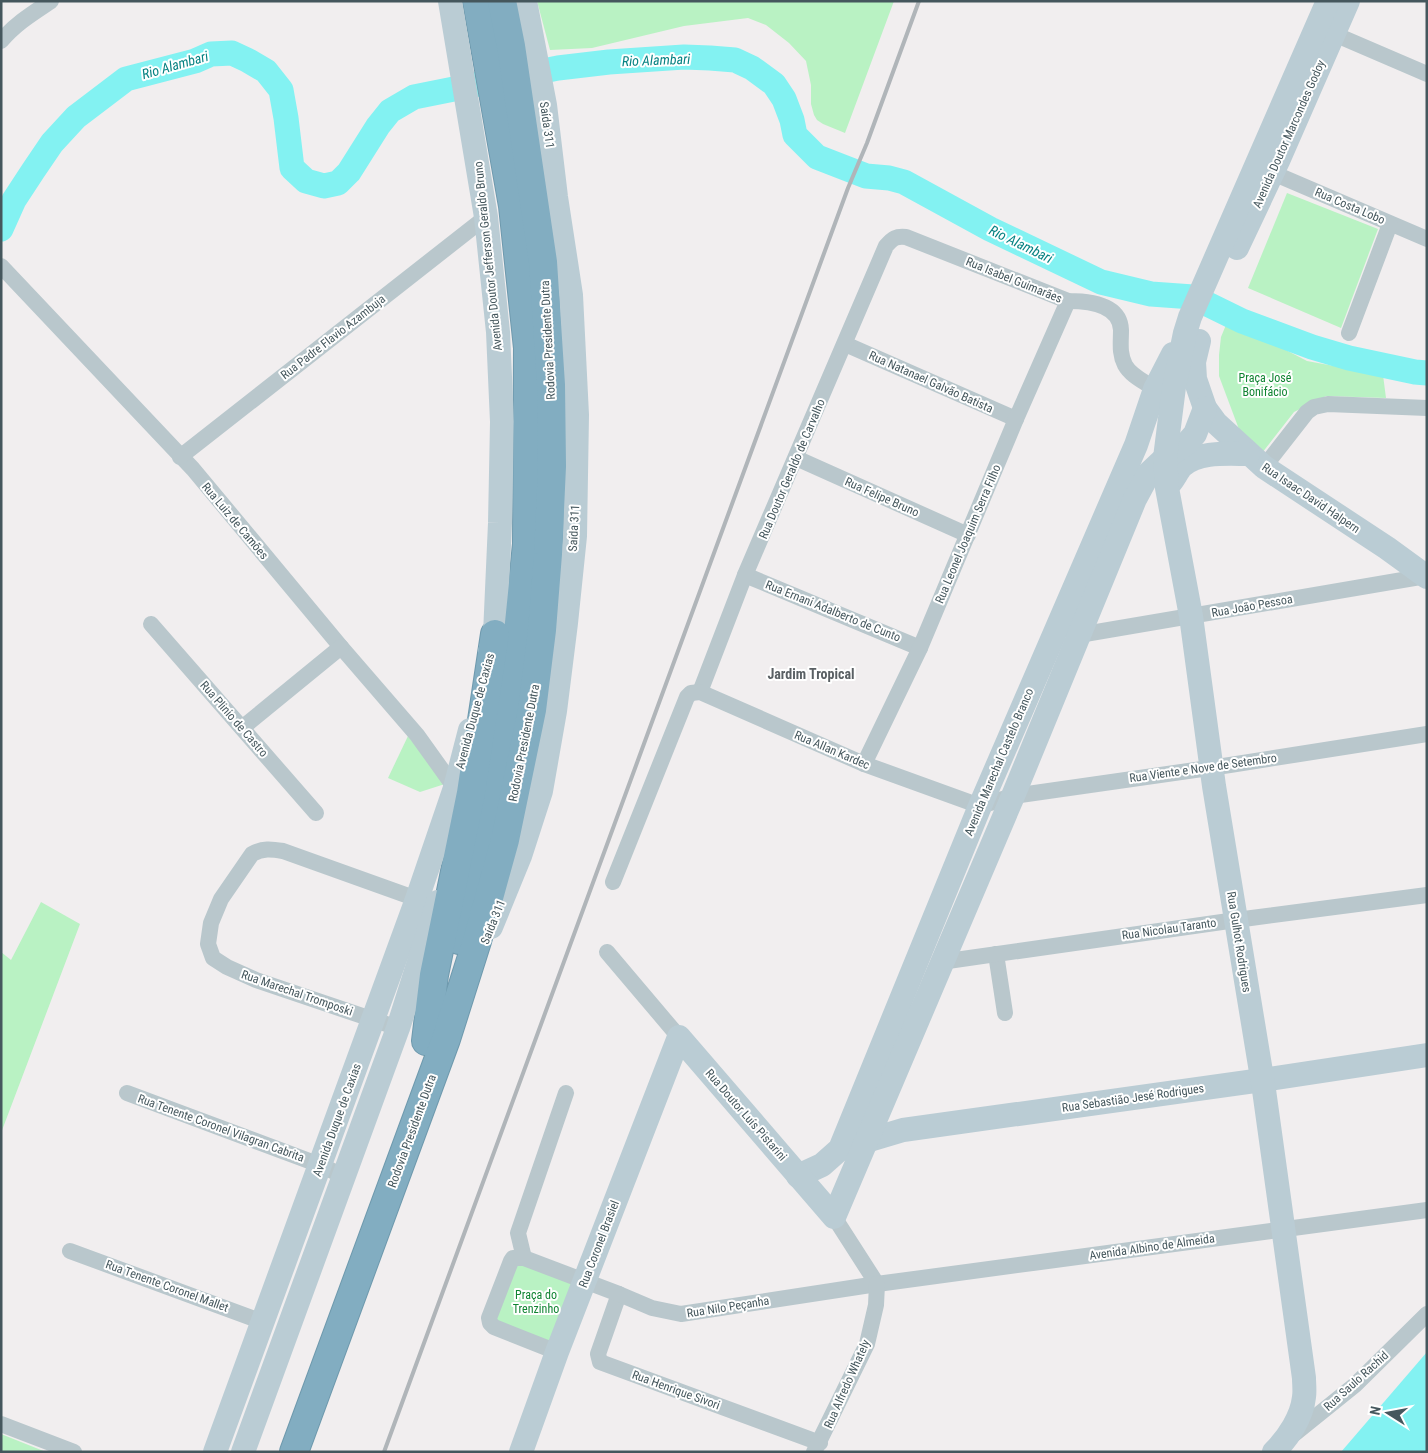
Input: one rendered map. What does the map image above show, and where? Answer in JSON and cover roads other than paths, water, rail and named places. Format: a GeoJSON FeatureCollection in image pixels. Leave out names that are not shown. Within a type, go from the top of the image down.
{"type":"FeatureCollection","features":[{"type":"Feature","properties":{"kind":"highway","name":"Rodovia Presidente Dutra"},"geometry":{"type":"LineString","coordinates":[[477,1],[510,45]]}},
{"type":"Feature","properties":{"kind":"highway","name":"Rodovia Presidente Dutra"},"geometry":{"type":"LineString","coordinates":[[275,1452],[492,893],[532,710],[542,630],[548,554],[552,466],[551,385],[543,262],[521,110],[502,1]]}},
{"type":"Feature","properties":{"kind":"highway"},"geometry":{"type":"LineString","coordinates":[[436,1040],[434,975],[471,793],[495,634]]}},
{"type":"Feature","properties":{"kind":"highway","name":"Rodovia Presidente Dutra"},"geometry":{"type":"LineString","coordinates":[[294,1452],[436,1040]]}},
{"type":"Feature","properties":{"kind":"street"},"geometry":{"type":"LineString","coordinates":[[1,41],[15,26],[51,1]]}},
{"type":"Feature","properties":{"kind":"street","name":"Avenida Doutor Jefferson Geraldo Bruno"},"geometry":{"type":"LineString","coordinates":[[450,1],[486,217],[498,332],[502,422],[495,634]]}},
{"type":"Feature","properties":{"kind":"street","name":"Saída 311"},"geometry":{"type":"LineString","coordinates":[[521,110],[510,45],[525,1]]}},
{"type":"Feature","properties":{"kind":"street","name":"Avenida Doutor Marcondes Godoy"},"geometry":{"type":"LineString","coordinates":[[1221,265],[1328,1]]}},
{"type":"Feature","properties":{"kind":"street","name":"Avenida Doutor Marcondes Godoy"},"geometry":{"type":"LineString","coordinates":[[1221,265],[1272,173],[1348,1]]}},
{"type":"Feature","properties":{"kind":"street"},"geometry":{"type":"LineString","coordinates":[[1334,34],[1427,74]]}},
{"type":"Feature","properties":{"kind":"street","name":"Rua Costa Lobo"},"geometry":{"type":"LineString","coordinates":[[1272,173],[1427,239]]}},
{"type":"Feature","properties":{"kind":"street","name":"Rua Padre Flavio Azambuja"},"geometry":{"type":"LineString","coordinates":[[180,457],[486,217]]}},
{"type":"Feature","properties":{"kind":"street"},"geometry":{"type":"LineString","coordinates":[[1349,333],[1390,224]]}},
{"type":"Feature","properties":{"kind":"street","name":"Rua Isabel Guimarães"},"geometry":{"type":"LineString","coordinates":[[886,246],[892,239],[898,236],[906,237],[1068,301],[1087,301],[1107,308],[1116,315],[1121,327],[1120,352],[1125,366],[1133,375],[1156,389]]}},
{"type":"Feature","properties":{"kind":"street","name":"Rua Doutor Geraldo de Carvalho"},"geometry":{"type":"LineString","coordinates":[[613,882],[886,246]]}},
{"type":"Feature","properties":{"kind":"street","name":"Avenida Marechal Castelo Branco"},"geometry":{"type":"LineString","coordinates":[[834,1217],[1013,796],[1068,630],[1156,389],[1193,325],[1221,265]]}},
{"type":"Feature","properties":{"kind":"street","name":"Rua Luiz de Camões"},"geometry":{"type":"LineString","coordinates":[[1,266],[180,457],[417,735],[455,788]]}},
{"type":"Feature","properties":{"kind":"street","name":"Rua Leonel Joaquim Serra Filho"},"geometry":{"type":"LineString","coordinates":[[864,764],[920,648],[1016,419],[1068,301]]}},
{"type":"Feature","properties":{"kind":"street","name":"Avenida Marechal Castelo Branco"},"geometry":{"type":"LineString","coordinates":[[798,1176],[822,1165],[840,1148],[980,806],[1149,472],[1187,443],[1195,434],[1205,408],[1198,393],[1194,370],[1197,348],[1193,325]]}},
{"type":"Feature","properties":{"kind":"street","name":"Rua Gulhot Rodrigues"},"geometry":{"type":"LineString","coordinates":[[1193,325],[1174,387],[1165,458],[1167,488],[1190,616],[1211,767],[1262,1080],[1304,1378],[1305,1397],[1298,1417],[1278,1448]]}},
{"type":"Feature","properties":{"kind":"street","name":"Rua Natanael Galvão Batista"},"geometry":{"type":"LineString","coordinates":[[845,344],[1016,419]]}},
{"type":"Feature","properties":{"kind":"street"},"geometry":{"type":"LineString","coordinates":[[1167,488],[1182,466],[1192,460],[1220,454],[1256,460],[1307,412],[1314,408],[1328,404],[1427,408]]}},
{"type":"Feature","properties":{"kind":"street","name":"Rua Isaac David Halpern"},"geometry":{"type":"LineString","coordinates":[[1205,408],[1216,423],[1256,460],[1388,548],[1426,577]]}},
{"type":"Feature","properties":{"kind":"street","name":"Rua Felipe Bruno"},"geometry":{"type":"LineString","coordinates":[[796,458],[968,535]]}},
{"type":"Feature","properties":{"kind":"street","name":"Rua Ernani Adalberto de Cunto"},"geometry":{"type":"LineString","coordinates":[[745,575],[920,648]]}},
{"type":"Feature","properties":{"kind":"street","name":"Rua João Pessoa"},"geometry":{"type":"LineString","coordinates":[[1068,630],[1190,616],[1426,577]]}},
{"type":"Feature","properties":{"kind":"street","name":"Rua Plinio de Castro"},"geometry":{"type":"LineString","coordinates":[[151,624],[316,814]]}},
{"type":"Feature","properties":{"kind":"street","name":"Avenida Duque de Caxias"},"geometry":{"type":"LineString","coordinates":[[215,1452],[374,1019],[455,788],[495,634]]}},
{"type":"Feature","properties":{"kind":"street"},"geometry":{"type":"LineString","coordinates":[[242,728],[341,647]]}},
{"type":"Feature","properties":{"kind":"street","name":"Rua Allan Kardec"},"geometry":{"type":"LineString","coordinates":[[693,695],[864,764],[980,806]]}},
{"type":"Feature","properties":{"kind":"street","name":"Rua Viente e Nove de Setembro"},"geometry":{"type":"LineString","coordinates":[[980,806],[1013,796],[1427,734]]}},
{"type":"Feature","properties":{"kind":"street","name":"Avenida Duque de Caxias"},"geometry":{"type":"LineString","coordinates":[[243,1452],[398,1028],[440,896],[453,847],[458,809],[455,788]]}},
{"type":"Feature","properties":{"kind":"street","name":"Rua Marechal Tromposki"},"geometry":{"type":"LineString","coordinates":[[398,1028],[256,980],[227,968],[214,958],[208,944],[211,923],[221,899],[252,854],[258,850],[268,848],[283,851],[417,899]]}},
{"type":"Feature","properties":{"kind":"street","name":"Rua Nicolau Taranto"},"geometry":{"type":"LineString","coordinates":[[941,962],[1427,895]]}},
{"type":"Feature","properties":{"kind":"street","name":"Rua Doutor Luís Pistarini"},"geometry":{"type":"LineString","coordinates":[[607,952],[834,1217],[877,1284]]}},
{"type":"Feature","properties":{"kind":"street"},"geometry":{"type":"LineString","coordinates":[[996,954],[1005,1013]]}},
{"type":"Feature","properties":{"kind":"street","name":"Rua Coronel Brasiel"},"geometry":{"type":"LineString","coordinates":[[522,1452],[557,1352],[679,1037]]}},
{"type":"Feature","properties":{"kind":"street","name":"Rua Sebastião Jesé Rodrigues"},"geometry":{"type":"LineString","coordinates":[[840,1148],[903,1130],[1427,1055]]}},
{"type":"Feature","properties":{"kind":"street","name":"Rua Tenente Coronel Vilagran Cabrita"},"geometry":{"type":"LineString","coordinates":[[127,1093],[320,1165],[343,1176]]}},
{"type":"Feature","properties":{"kind":"street"},"geometry":{"type":"LineString","coordinates":[[524,1258],[518,1233],[566,1093]]}},
{"type":"Feature","properties":{"kind":"street","name":"Avenida Albino de Almeida"},"geometry":{"type":"LineString","coordinates":[[877,1284],[1427,1210]]}},
{"type":"Feature","properties":{"kind":"street","name":"Rua Tenente Coronel Mallet"},"geometry":{"type":"LineString","coordinates":[[70,1251],[264,1322]]}},
{"type":"Feature","properties":{"kind":"street"},"geometry":{"type":"LineString","coordinates":[[557,1352],[490,1324],[489,1318],[511,1261],[513,1258],[524,1258],[585,1280]]}},
{"type":"Feature","properties":{"kind":"street","name":"Rua Nilo Peçanha"},"geometry":{"type":"LineString","coordinates":[[585,1280],[652,1308],[681,1314],[877,1284]]}},
{"type":"Feature","properties":{"kind":"street","name":"Rua Alfredo Whately"},"geometry":{"type":"LineString","coordinates":[[817,1447],[867,1344],[876,1304],[877,1284]]}},
{"type":"Feature","properties":{"kind":"street","name":"Rua Henrique Sivori"},"geometry":{"type":"LineString","coordinates":[[619,1294],[598,1354],[600,1362],[817,1447]]}},
{"type":"Feature","properties":{"kind":"street","name":"Rua Saulo Rachid"},"geometry":{"type":"LineString","coordinates":[[1278,1448],[1355,1385],[1427,1314]]}},
{"type":"Feature","properties":{"kind":"street"},"geometry":{"type":"LineString","coordinates":[[1,1424],[74,1452]]}},
{"type":"Feature","properties":{"kind":"water"},"geometry":{"type":"Polygon","coordinates":[[[1427,1352],[1427,1452],[1341,1452],[1427,1352]]]}},
{"type":"Feature","properties":{"kind":"waterway","name":"Rio Alambari"},"geometry":{"type":"LineString","coordinates":[[1,229],[14,200],[33,171],[52,143],[76,117],[126,79],[195,61],[211,54],[232,53],[266,71],[281,90],[292,168],[306,181],[324,186],[338,183],[349,172],[378,126],[390,111],[414,97],[558,68],[609,62],[684,57],[735,60],[752,68],[774,84],[784,99],[792,120],[795,135],[817,157],[866,176],[889,178],[904,182],[990,229],[1101,282],[1151,294],[1193,297],[1242,321],[1312,347],[1349,358],[1427,373]]}},
{"type":"Feature","properties":{"kind":"railway"},"geometry":{"type":"LineString","coordinates":[[384,1452],[848,188],[867,143],[919,1]]}},
{"type":"Feature","properties":{"kind":"district","name":"Jardim Tropical"},"geometry":{"type":"Point","coordinates":[811,674]}},
{"type":"Feature","properties":{"kind":"park label","name":"Praça José Bonifácio"},"geometry":{"type":"Point","coordinates":[1265,385]}},
{"type":"Feature","properties":{"kind":"park label","name":"Praça do Trenzinho"},"geometry":{"type":"Point","coordinates":[536,1302]}}]}
